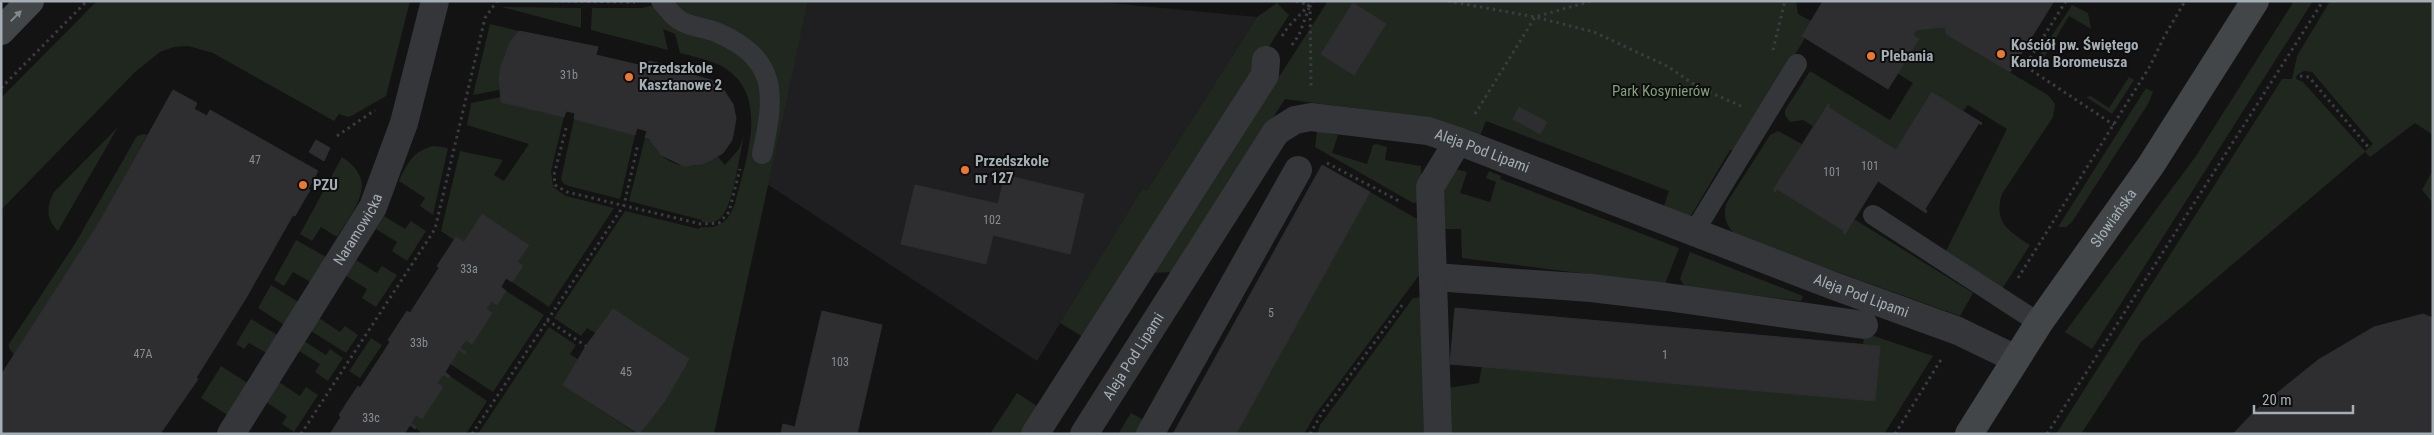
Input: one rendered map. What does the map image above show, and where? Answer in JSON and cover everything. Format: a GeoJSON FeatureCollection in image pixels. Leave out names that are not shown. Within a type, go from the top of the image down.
{"type":"FeatureCollection","features":[{"type":"Feature","properties":{"kind":"street"},"geometry":{"type":"LineString","coordinates":[[1,31],[30,1]]}},
{"type":"Feature","properties":{"kind":"street","name":"Naramowicka"},"geometry":{"type":"LineString","coordinates":[[231,434],[373,207],[404,122],[435,1]]}},
{"type":"Feature","properties":{"kind":"street","name":"Słowiańska"},"geometry":{"type":"LineString","coordinates":[[1969,434],[2039,323],[2151,165],[2255,1]]}},
{"type":"Feature","properties":{"kind":"street"},"geometry":{"type":"LineString","coordinates":[[1035,434],[1278,54]]}},
{"type":"Feature","properties":{"kind":"street","name":"Aleja Pod Lipami"},"geometry":{"type":"LineString","coordinates":[[1084,434],[1276,132],[1295,120],[1311,117],[1428,131],[1458,140],[1694,232],[1958,331],[2016,359]]}},
{"type":"Feature","properties":{"kind":"street"},"geometry":{"type":"LineString","coordinates":[[1438,434],[1430,187],[1458,140]]}},
{"type":"Feature","properties":{"kind":"street"},"geometry":{"type":"LineString","coordinates":[[1150,434],[1298,170]]}},
{"type":"Feature","properties":{"kind":"street"},"geometry":{"type":"LineString","coordinates":[[1434,277],[1657,296],[1744,306],[1864,326]]}},
{"type":"Feature","properties":{"kind":"street"},"geometry":{"type":"LineString","coordinates":[[1081,362],[1123,372]]}},
{"type":"Feature","properties":{"kind":"lane"},"geometry":{"type":"LineString","coordinates":[[661,1],[681,22],[714,32],[742,45],[760,62],[770,91],[769,123],[762,154]]}},
{"type":"Feature","properties":{"kind":"lane"},"geometry":{"type":"LineString","coordinates":[[1694,232],[1797,64]]}},
{"type":"Feature","properties":{"kind":"lane"},"geometry":{"type":"LineString","coordinates":[[1873,215],[2039,323]]}},
{"type":"Feature","properties":{"kind":"path"},"geometry":{"type":"LineString","coordinates":[[1,88],[87,1]]}},
{"type":"Feature","properties":{"kind":"path"},"geometry":{"type":"LineString","coordinates":[[300,434],[435,230],[485,18],[497,1]]}},
{"type":"Feature","properties":{"kind":"path"},"geometry":{"type":"LineString","coordinates":[[555,1],[638,2]]}},
{"type":"Feature","properties":{"kind":"path"},"geometry":{"type":"LineString","coordinates":[[1296,1],[1310,5]]}},
{"type":"Feature","properties":{"kind":"path"},"geometry":{"type":"LineString","coordinates":[[1278,54],[1288,26],[1313,1]]}},
{"type":"Feature","properties":{"kind":"path"},"geometry":{"type":"LineString","coordinates":[[1448,1],[1594,32],[1667,66],[1698,87],[1748,109]]}},
{"type":"Feature","properties":{"kind":"path"},"geometry":{"type":"LineString","coordinates":[[1482,103],[1535,18],[1591,1]]}},
{"type":"Feature","properties":{"kind":"path"},"geometry":{"type":"LineString","coordinates":[[2066,1],[2025,66],[2114,125]]}},
{"type":"Feature","properties":{"kind":"path"},"geometry":{"type":"LineString","coordinates":[[2044,236],[2150,66],[2185,1]]}},
{"type":"Feature","properties":{"kind":"path"},"geometry":{"type":"LineString","coordinates":[[2047,434],[2323,1]]}},
{"type":"Feature","properties":{"kind":"path"},"geometry":{"type":"LineString","coordinates":[[1278,54],[1299,35],[1310,5]]}},
{"type":"Feature","properties":{"kind":"path"},"geometry":{"type":"LineString","coordinates":[[1310,5],[1311,117]]}},
{"type":"Feature","properties":{"kind":"path"},"geometry":{"type":"LineString","coordinates":[[2300,76],[2309,77],[2369,148]]}},
{"type":"Feature","properties":{"kind":"path"},"geometry":{"type":"LineString","coordinates":[[566,128],[554,175],[555,185],[567,192],[702,224],[714,225],[719,223],[729,212],[740,168]]}},
{"type":"Feature","properties":{"kind":"path"},"geometry":{"type":"LineString","coordinates":[[472,434],[624,205],[638,144]]}},
{"type":"Feature","properties":{"kind":"path"},"geometry":{"type":"LineString","coordinates":[[1298,170],[1321,160],[1431,218]]}},
{"type":"Feature","properties":{"kind":"path"},"geometry":{"type":"LineString","coordinates":[[1310,434],[1322,413],[1411,294],[1434,277]]}},
{"type":"Feature","properties":{"kind":"path"},"geometry":{"type":"LineString","coordinates":[[547,320],[586,346]]}},
{"type":"Feature","properties":{"kind":"shaded area","name":"Przedszkole nr 127"},"geometry":{"type":"Polygon","coordinates":[[[808,1],[1089,1],[1257,17],[1147,190],[1142,189],[1037,361],[767,184],[808,1]]]}},
{"type":"Feature","properties":{"kind":"green space"},"geometry":{"type":"Polygon","coordinates":[[[97,1],[410,1],[386,96],[353,115],[348,117],[339,114],[334,121],[213,53],[188,46],[174,47],[160,52],[135,72],[1,210],[1,98],[97,1]]]}},
{"type":"Feature","properties":{"kind":"green space"},"geometry":{"type":"Polygon","coordinates":[[[670,1],[808,1],[714,434],[639,434],[597,334],[587,328],[581,336],[554,318],[625,211],[699,229],[701,227],[713,227],[722,223],[726,220],[735,204],[749,147],[751,127],[750,108],[745,91],[735,76],[717,64],[680,53],[675,34],[663,29],[668,50],[591,30],[592,8],[642,8],[670,1]]]}},
{"type":"Feature","properties":{"kind":"green space","name":"Park Kosynierów"},"geometry":{"type":"Polygon","coordinates":[[[1328,1],[1796,1],[1798,14],[1811,21],[1802,35],[1805,38],[1737,150],[1730,150],[1689,219],[1663,209],[1669,191],[1486,121],[1479,138],[1414,116],[1285,99],[1174,272],[1152,273],[1328,1]]]}},
{"type":"Feature","properties":{"kind":"green space"},"geometry":{"type":"Polygon","coordinates":[[[2294,1],[2313,1],[2092,349],[2065,332],[2196,156],[2294,1]]]}},
{"type":"Feature","properties":{"kind":"green space"},"geometry":{"type":"Polygon","coordinates":[[[2330,1],[2433,1],[2433,135],[2415,123],[2370,157],[2365,152],[2141,342],[2081,434],[2056,434],[2282,79],[2292,79],[2297,56],[2330,1]],[[2304,71],[2297,75],[2296,79],[2303,82],[2365,151],[2373,144],[2312,72],[2304,71]]]}},
{"type":"Feature","properties":{"kind":"green space"},"geometry":{"type":"Polygon","coordinates":[[[1277,3],[1289,15],[1085,338],[1060,323],[1142,189],[1147,190],[1257,17],[1277,3]]]}},
{"type":"Feature","properties":{"kind":"green space"},"geometry":{"type":"Polygon","coordinates":[[[2072,5],[2088,13],[2091,29],[2069,16],[2039,66],[2036,60],[2072,5]]]}},
{"type":"Feature","properties":{"kind":"green space"},"geometry":{"type":"Polygon","coordinates":[[[502,7],[581,8],[581,28],[502,7]]]}},
{"type":"Feature","properties":{"kind":"green space"},"geometry":{"type":"Polygon","coordinates":[[[490,24],[519,31],[503,59],[499,90],[473,95],[490,24]]]}},
{"type":"Feature","properties":{"kind":"green space"},"geometry":{"type":"Polygon","coordinates":[[[1945,27],[1946,34],[2048,95],[2055,104],[2053,117],[2002,194],[2000,204],[2001,219],[2010,230],[2030,245],[2002,289],[1945,253],[2007,129],[1968,105],[1963,111],[1933,92],[1896,150],[1828,107],[1828,104],[1813,126],[1803,120],[1790,122],[1785,115],[1785,110],[1810,71],[1890,120],[1913,83],[1897,73],[1916,30],[1945,27]]]}},
{"type":"Feature","properties":{"kind":"green space"},"geometry":{"type":"Polygon","coordinates":[[[2129,77],[2134,80],[2112,114],[2086,97],[2091,96],[2109,108],[2129,77]]]}},
{"type":"Feature","properties":{"kind":"green space"},"geometry":{"type":"Polygon","coordinates":[[[2146,88],[2153,92],[2148,104],[2072,222],[2066,227],[2058,227],[2146,88]]]}},
{"type":"Feature","properties":{"kind":"green space"},"geometry":{"type":"Polygon","coordinates":[[[501,97],[502,102],[564,117],[551,171],[553,187],[566,196],[614,208],[549,307],[512,282],[523,266],[517,262],[528,244],[482,214],[464,242],[454,240],[441,231],[460,151],[503,160],[494,175],[504,181],[529,144],[467,125],[471,103],[501,97]]]}},
{"type":"Feature","properties":{"kind":"green space"},"geometry":{"type":"Polygon","coordinates":[[[574,119],[635,135],[620,199],[569,186],[564,184],[561,179],[574,119]]]}},
{"type":"Feature","properties":{"kind":"green space"},"geometry":{"type":"Polygon","coordinates":[[[118,127],[58,231],[51,222],[48,213],[54,192],[118,127]]]}},
{"type":"Feature","properties":{"kind":"green space"},"geometry":{"type":"Polygon","coordinates":[[[1317,131],[1338,135],[1332,153],[1367,164],[1373,145],[1376,144],[1387,147],[1385,160],[1421,166],[1422,201],[1413,203],[1315,147],[1317,131]]]}},
{"type":"Feature","properties":{"kind":"green space"},"geometry":{"type":"Polygon","coordinates":[[[1778,131],[1802,144],[1774,190],[1777,189],[1844,231],[1845,234],[1854,219],[1973,293],[1960,316],[1737,236],[1733,232],[1725,218],[1726,204],[1770,135],[1778,131]]]}},
{"type":"Feature","properties":{"kind":"green space"},"geometry":{"type":"Polygon","coordinates":[[[147,135],[100,221],[14,355],[9,348],[9,344],[76,242],[137,136],[147,135]]]}},
{"type":"Feature","properties":{"kind":"green space"},"geometry":{"type":"Polygon","coordinates":[[[744,135],[730,200],[727,209],[719,220],[702,222],[702,220],[629,201],[645,138],[649,140],[664,158],[679,165],[703,164],[718,157],[725,165],[739,149],[744,135]]]}},
{"type":"Feature","properties":{"kind":"green space"},"geometry":{"type":"Polygon","coordinates":[[[434,146],[448,148],[433,215],[420,206],[425,198],[399,181],[405,168],[416,154],[434,146]]]}},
{"type":"Feature","properties":{"kind":"green space"},"geometry":{"type":"Polygon","coordinates":[[[342,157],[353,166],[360,176],[362,185],[360,195],[356,206],[337,237],[321,227],[312,241],[300,234],[342,157]]]}},
{"type":"Feature","properties":{"kind":"green space"},"geometry":{"type":"Polygon","coordinates":[[[1455,169],[1467,172],[1460,193],[1490,202],[1496,182],[1486,178],[1489,171],[1501,176],[1500,179],[1679,248],[1665,284],[1462,258],[1461,229],[1441,229],[1440,179],[1455,169]]]}},
{"type":"Feature","properties":{"kind":"green space"},"geometry":{"type":"Polygon","coordinates":[[[2433,170],[2433,203],[2422,190],[2433,170]]]}},
{"type":"Feature","properties":{"kind":"green space"},"geometry":{"type":"Polygon","coordinates":[[[1370,192],[1417,219],[1423,270],[1315,415],[1304,434],[1236,434],[1370,192]]]}},
{"type":"Feature","properties":{"kind":"green space"},"geometry":{"type":"Polygon","coordinates":[[[384,216],[405,229],[411,221],[426,231],[407,261],[392,251],[397,242],[376,229],[384,216]]]}},
{"type":"Feature","properties":{"kind":"green space"},"geometry":{"type":"Polygon","coordinates":[[[296,240],[328,258],[312,283],[293,272],[284,286],[274,280],[296,240]]]}},
{"type":"Feature","properties":{"kind":"green space"},"geometry":{"type":"Polygon","coordinates":[[[1690,252],[1803,296],[1801,301],[1685,287],[1680,279],[1690,252]]]}},
{"type":"Feature","properties":{"kind":"green space"},"geometry":{"type":"Polygon","coordinates":[[[356,260],[377,273],[382,266],[397,275],[376,307],[362,298],[367,289],[346,276],[356,260]]]}},
{"type":"Feature","properties":{"kind":"green space"},"geometry":{"type":"Polygon","coordinates":[[[271,285],[300,303],[286,326],[258,308],[271,285]]]}},
{"type":"Feature","properties":{"kind":"green space"},"geometry":{"type":"Polygon","coordinates":[[[506,291],[544,315],[493,392],[450,364],[459,350],[466,352],[460,348],[492,301],[497,304],[506,291]]]}},
{"type":"Feature","properties":{"kind":"green space"},"geometry":{"type":"Polygon","coordinates":[[[1425,297],[1429,434],[1317,434],[1320,425],[1413,298],[1425,297]]]}},
{"type":"Feature","properties":{"kind":"green space"},"geometry":{"type":"Polygon","coordinates":[[[319,318],[340,332],[345,326],[358,335],[346,353],[311,331],[319,318]]]}},
{"type":"Feature","properties":{"kind":"green space"},"geometry":{"type":"Polygon","coordinates":[[[251,319],[279,336],[268,354],[249,343],[244,349],[236,344],[251,319]]]}},
{"type":"Feature","properties":{"kind":"green space"},"geometry":{"type":"Polygon","coordinates":[[[549,327],[576,345],[570,354],[579,360],[563,385],[637,434],[478,434],[549,327]]]}},
{"type":"Feature","properties":{"kind":"green space"},"geometry":{"type":"Polygon","coordinates":[[[1865,333],[1933,356],[1884,434],[1448,434],[1447,388],[1479,383],[1482,366],[1875,401],[1880,346],[1863,344],[1865,333]]]}},
{"type":"Feature","properties":{"kind":"green space"},"geometry":{"type":"Polygon","coordinates":[[[371,338],[382,345],[360,378],[349,371],[371,338]]]}},
{"type":"Feature","properties":{"kind":"green space"},"geometry":{"type":"Polygon","coordinates":[[[304,341],[326,355],[330,349],[343,358],[328,381],[315,372],[320,364],[299,351],[304,341]]]}},
{"type":"Feature","properties":{"kind":"green space"},"geometry":{"type":"Polygon","coordinates":[[[221,366],[249,384],[229,416],[201,398],[221,366]]]}},
{"type":"Feature","properties":{"kind":"green space"},"geometry":{"type":"Polygon","coordinates":[[[443,375],[448,378],[450,376],[487,401],[466,434],[422,434],[411,423],[416,415],[422,418],[443,387],[437,383],[443,375]]]}},
{"type":"Feature","properties":{"kind":"green space"},"geometry":{"type":"Polygon","coordinates":[[[279,382],[300,396],[306,387],[318,395],[294,432],[282,424],[287,416],[266,402],[279,382]]]}},
{"type":"Feature","properties":{"kind":"green space"},"geometry":{"type":"Polygon","coordinates":[[[1017,393],[1040,408],[1024,434],[990,434],[1017,393]]]}},
{"type":"Feature","properties":{"kind":"green space"},"geometry":{"type":"Polygon","coordinates":[[[1131,413],[1147,422],[1141,434],[1118,434],[1131,413]]]}},
{"type":"Feature","properties":{"kind":"building","name":"Plebania"},"geometry":{"type":"Polygon","coordinates":[[[1823,1],[1857,1],[1919,39],[1888,89],[1802,36],[1823,1]]]}},
{"type":"Feature","properties":{"kind":"building","name":"Kościół pw. Świętego Karola Boromeusza"},"geometry":{"type":"Polygon","coordinates":[[[1857,1],[2054,1],[2010,72],[1946,34],[1945,27],[1916,30],[1913,36],[1857,1]]]}},
{"type":"Feature","properties":{"kind":"building"},"geometry":{"type":"Polygon","coordinates":[[[1353,3],[1386,24],[1354,75],[1321,54],[1353,3]]]}},
{"type":"Feature","properties":{"kind":"building"},"geometry":{"type":"Polygon","coordinates":[[[519,31],[598,47],[596,55],[647,67],[649,61],[683,69],[682,72],[711,80],[723,89],[733,104],[736,119],[732,140],[723,153],[710,161],[684,166],[661,155],[648,138],[645,138],[647,131],[637,128],[635,135],[574,119],[575,113],[566,111],[564,117],[501,102],[499,79],[501,66],[510,42],[519,31]]]}},
{"type":"Feature","properties":{"kind":"building"},"geometry":{"type":"Polygon","coordinates":[[[173,90],[197,103],[194,109],[207,116],[210,110],[318,171],[308,189],[310,190],[295,216],[293,215],[246,298],[196,378],[198,379],[160,434],[1,434],[1,375],[100,221],[173,90]]]}},
{"type":"Feature","properties":{"kind":"building"},"geometry":{"type":"Polygon","coordinates":[[[1932,92],[1982,123],[1981,125],[1979,123],[1925,209],[1926,213],[1878,181],[1845,234],[1843,233],[1844,231],[1777,189],[1775,192],[1773,190],[1828,104],[1830,105],[1828,107],[1896,150],[1932,92]]]}},
{"type":"Feature","properties":{"kind":"building"},"geometry":{"type":"Polygon","coordinates":[[[1519,107],[1547,122],[1540,134],[1513,119],[1519,107]]]}},
{"type":"Feature","properties":{"kind":"building"},"geometry":{"type":"Polygon","coordinates":[[[316,140],[330,148],[324,161],[309,152],[316,140]]]}},
{"type":"Feature","properties":{"kind":"building"},"geometry":{"type":"Polygon","coordinates":[[[1322,165],[1370,192],[1236,434],[1173,434],[1322,165]]]}},
{"type":"Feature","properties":{"kind":"building"},"geometry":{"type":"Polygon","coordinates":[[[1005,175],[1084,194],[1070,254],[993,235],[986,264],[901,244],[915,185],[998,204],[1005,175]]]}},
{"type":"Feature","properties":{"kind":"building"},"geometry":{"type":"Polygon","coordinates":[[[482,214],[529,245],[517,262],[523,266],[512,282],[506,278],[501,287],[506,291],[497,305],[492,301],[486,309],[492,313],[472,344],[466,340],[460,348],[466,352],[465,354],[459,350],[445,372],[450,376],[449,378],[443,375],[437,383],[443,387],[422,419],[416,415],[411,423],[416,427],[415,429],[410,425],[404,434],[330,434],[341,417],[339,415],[358,386],[360,388],[390,342],[388,340],[407,311],[410,313],[439,268],[437,266],[456,237],[464,242],[482,214]]]}},
{"type":"Feature","properties":{"kind":"building"},"geometry":{"type":"Polygon","coordinates":[[[1455,308],[1880,346],[1875,401],[1450,364],[1455,308]]]}},
{"type":"Feature","properties":{"kind":"building"},"geometry":{"type":"Polygon","coordinates":[[[613,309],[689,359],[665,401],[639,434],[563,385],[586,346],[613,309]]]}},
{"type":"Feature","properties":{"kind":"building"},"geometry":{"type":"Polygon","coordinates":[[[822,311],[882,325],[857,434],[781,434],[783,424],[795,427],[822,311]]]}},
{"type":"Feature","properties":{"kind":"building"},"geometry":{"type":"Polygon","coordinates":[[[2423,314],[2433,318],[2433,434],[2233,434],[2256,410],[2318,360],[2374,327],[2423,314]]]}},
{"type":"Feature","properties":{"kind":"place","name":"Kościół pw. Świętego Karola Boromeusza"},"geometry":{"type":"Point","coordinates":[2001,54]}},
{"type":"Feature","properties":{"kind":"place","name":"Plebania"},"geometry":{"type":"Point","coordinates":[1871,56]}},
{"type":"Feature","properties":{"kind":"place","name":"Przedszkole Kasztanowe 2"},"geometry":{"type":"Point","coordinates":[629,77]}},
{"type":"Feature","properties":{"kind":"place","name":"Przedszkole nr 127"},"geometry":{"type":"Point","coordinates":[965,170]}},
{"type":"Feature","properties":{"kind":"place","name":"PZU"},"geometry":{"type":"Point","coordinates":[303,185]}}]}
